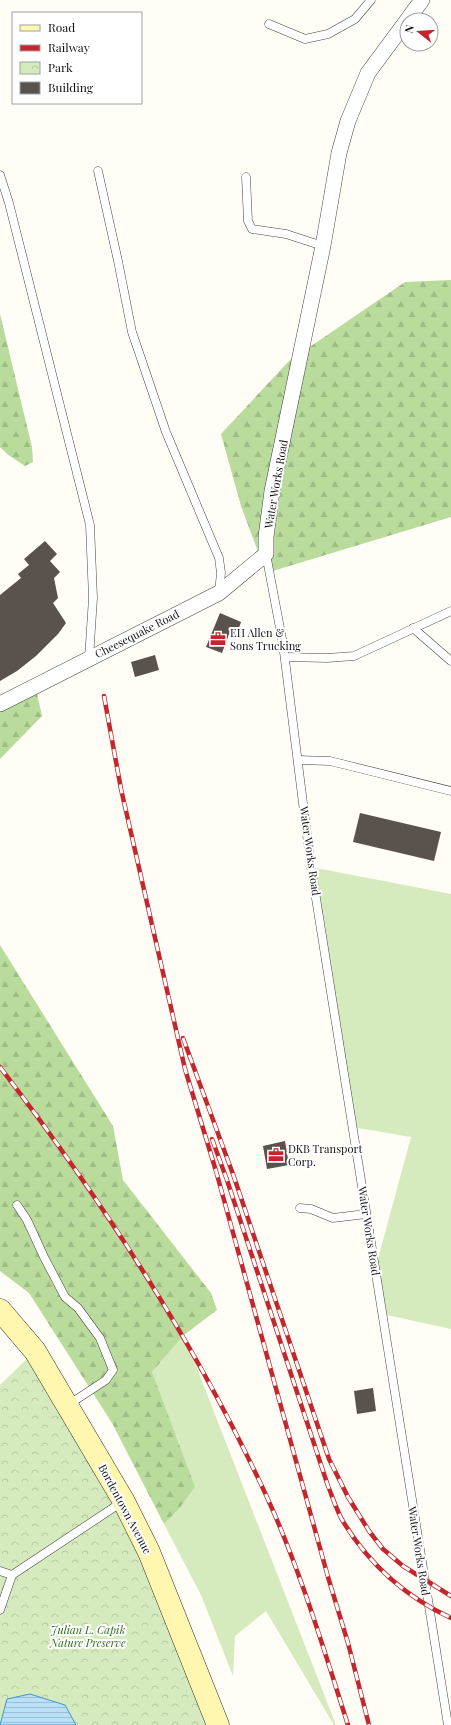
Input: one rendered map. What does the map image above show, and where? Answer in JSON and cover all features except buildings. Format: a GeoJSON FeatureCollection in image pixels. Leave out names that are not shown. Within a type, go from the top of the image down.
{"type":"FeatureCollection","features":[{"type":"Feature","properties":{"kind":"main road","name":"Bordentown Avenue"},"geometry":{"type":"LineString","coordinates":[[0,1310],[35,1351],[124,1500],[149,1552],[218,1725]]}},
{"type":"Feature","properties":{"kind":"street","name":"Water Works Road"},"geometry":{"type":"LineString","coordinates":[[266,554],[266,537],[272,491],[323,246],[339,153],[348,121],[368,73],[422,0]]}},
{"type":"Feature","properties":{"kind":"street","name":"Cheesequake Road"},"geometry":{"type":"LineString","coordinates":[[0,704],[219,593],[266,554]]}},
{"type":"Feature","properties":{"kind":"lane"},"geometry":{"type":"LineString","coordinates":[[269,24],[305,39],[328,34],[355,19],[371,0]]}},
{"type":"Feature","properties":{"kind":"lane"},"geometry":{"type":"LineString","coordinates":[[98,171],[132,332],[166,432],[219,558],[221,573],[219,593]]}},
{"type":"Feature","properties":{"kind":"lane"},"geometry":{"type":"LineString","coordinates":[[0,175],[9,203],[90,525],[93,598],[90,658]]}},
{"type":"Feature","properties":{"kind":"lane"},"geometry":{"type":"LineString","coordinates":[[246,177],[248,221],[252,229],[286,234],[323,246]]}},
{"type":"Feature","properties":{"kind":"lane","name":"Water Works Road"},"geometry":{"type":"LineString","coordinates":[[266,554],[285,657],[312,867],[448,1725]]}},
{"type":"Feature","properties":{"kind":"lane"},"geometry":{"type":"LineString","coordinates":[[285,657],[327,658],[354,656],[451,611]]}},
{"type":"Feature","properties":{"kind":"lane"},"geometry":{"type":"LineString","coordinates":[[413,628],[451,661]]}},
{"type":"Feature","properties":{"kind":"lane"},"geometry":{"type":"LineString","coordinates":[[298,760],[330,761],[451,791]]}},
{"type":"Feature","properties":{"kind":"lane"},"geometry":{"type":"LineString","coordinates":[[17,1205],[27,1220],[65,1297],[78,1308],[100,1338],[113,1370],[106,1380],[67,1405]]}},
{"type":"Feature","properties":{"kind":"lane"},"geometry":{"type":"LineString","coordinates":[[300,1208],[311,1209],[333,1218],[366,1214]]}},
{"type":"Feature","properties":{"kind":"lane"},"geometry":{"type":"LineString","coordinates":[[0,1610],[12,1576],[124,1500]]}},
{"type":"Feature","properties":{"kind":"lane"},"geometry":{"type":"LineString","coordinates":[[0,1571],[12,1576]]}},
{"type":"Feature","properties":{"kind":"green space"},"geometry":{"type":"Polygon","coordinates":[[[451,280],[451,517],[266,573],[241,506],[221,434],[289,361],[405,282],[451,280]]]}},
{"type":"Feature","properties":{"kind":"green space"},"geometry":{"type":"Polygon","coordinates":[[[0,314],[32,447],[33,462],[25,466],[7,454],[0,447],[0,314]]]}},
{"type":"Feature","properties":{"kind":"green space"},"geometry":{"type":"Polygon","coordinates":[[[35,685],[42,716],[0,759],[0,706],[35,685]]]}},
{"type":"Feature","properties":{"kind":"green space"},"geometry":{"type":"Polygon","coordinates":[[[311,867],[451,894],[451,1329],[382,1314],[375,1270],[411,1137],[352,1127],[311,867]]]}},
{"type":"Feature","properties":{"kind":"green space"},"geometry":{"type":"Polygon","coordinates":[[[0,945],[113,1126],[123,1180],[211,1293],[217,1310],[184,1335],[152,1372],[195,1487],[178,1510],[164,1524],[112,1423],[29,1293],[0,1271],[0,945]]]}},
{"type":"Feature","properties":{"kind":"green space"},"geometry":{"type":"Polygon","coordinates":[[[184,1335],[336,1725],[334,1725],[266,1611],[235,1636],[233,1676],[201,1595],[164,1524],[178,1510],[152,1372],[184,1335]]]}},
{"type":"Feature","properties":{"kind":"green space","name":"Julian L. Capik Nature Preserve"},"geometry":{"type":"Polygon","coordinates":[[[35,1351],[123,1500],[218,1725],[0,1725],[0,1385],[35,1351]]]}},
{"type":"Feature","properties":{"kind":"water"},"geometry":{"type":"Polygon","coordinates":[[[30,1694],[65,1705],[76,1725],[0,1725],[7,1699],[30,1694]]]}},
{"type":"Feature","properties":{"kind":"railway"},"geometry":{"type":"LineString","coordinates":[[104,696],[121,789],[185,1069],[216,1171],[328,1577],[348,1643],[369,1725]]}},
{"type":"Feature","properties":{"kind":"railway"},"geometry":{"type":"LineString","coordinates":[[183,1038],[234,1177],[329,1459],[348,1497],[369,1531],[383,1549],[403,1566],[451,1596]]}},
{"type":"Feature","properties":{"kind":"railway"},"geometry":{"type":"LineString","coordinates":[[0,1067],[75,1168],[145,1274],[178,1327],[209,1382],[266,1495],[290,1551],[348,1725]]}},
{"type":"Feature","properties":{"kind":"railway"},"geometry":{"type":"LineString","coordinates":[[212,1139],[227,1180],[328,1486],[339,1514],[354,1538],[377,1566],[404,1590],[435,1610],[451,1618]]}},
{"type":"Feature","properties":{"kind":"place","name":"EH Allen & Sons Trucking"},"geometry":{"type":"Point","coordinates":[218,639]}},
{"type":"Feature","properties":{"kind":"place","name":"DKB Transport Corp."},"geometry":{"type":"Point","coordinates":[276,1155]}}]}
